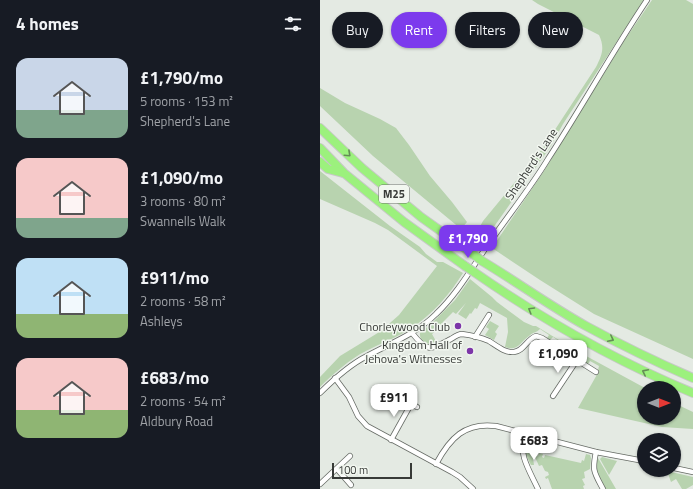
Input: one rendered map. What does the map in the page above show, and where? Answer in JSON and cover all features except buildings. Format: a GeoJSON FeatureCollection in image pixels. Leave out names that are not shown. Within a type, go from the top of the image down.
{"type":"FeatureCollection","features":[{"type":"Feature","properties":{"kind":"highway","name":"M25"},"geometry":{"type":"LineString","coordinates":[[320,128],[362,168],[410,207],[482,261],[585,325],[662,365],[693,378]]}},
{"type":"Feature","properties":{"kind":"highway","name":"M25"},"geometry":{"type":"LineString","coordinates":[[320,148],[344,173],[404,222],[465,266],[525,306],[576,337],[659,379],[693,393]]}},
{"type":"Feature","properties":{"kind":"highway","name":"M25"},"geometry":{"type":"LineString","coordinates":[[320,162],[328,169],[344,173]]}},
{"type":"Feature","properties":{"kind":"street","name":"Shepherd's Lane"},"geometry":{"type":"LineString","coordinates":[[320,393],[335,378],[366,356],[412,333],[437,314],[450,299],[547,161],[621,39],[647,0]]}},
{"type":"Feature","properties":{"kind":"street"},"geometry":{"type":"LineString","coordinates":[[475,337],[490,315]]}},
{"type":"Feature","properties":{"kind":"street"},"geometry":{"type":"LineString","coordinates":[[412,333],[424,347],[431,348],[438,346],[460,334],[486,340],[510,352],[518,351],[532,338],[538,337],[596,372]]}},
{"type":"Feature","properties":{"kind":"street"},"geometry":{"type":"LineString","coordinates":[[553,396],[576,360]]}},
{"type":"Feature","properties":{"kind":"street"},"geometry":{"type":"LineString","coordinates":[[335,378],[349,397],[354,409],[362,421],[391,440],[460,477],[473,489]]}},
{"type":"Feature","properties":{"kind":"street"},"geometry":{"type":"LineString","coordinates":[[403,400],[417,407]]}},
{"type":"Feature","properties":{"kind":"street"},"geometry":{"type":"LineString","coordinates":[[391,440],[411,404]]}},
{"type":"Feature","properties":{"kind":"street"},"geometry":{"type":"LineString","coordinates":[[436,464],[448,444],[453,439],[470,428],[483,425],[522,433],[596,452],[637,460]]}},
{"type":"Feature","properties":{"kind":"street"},"geometry":{"type":"LineString","coordinates":[[522,433],[521,445],[523,456],[538,489]]}},
{"type":"Feature","properties":{"kind":"street"},"geometry":{"type":"LineString","coordinates":[[596,452],[593,466],[595,474],[603,489]]}},
{"type":"Feature","properties":{"kind":"street"},"geometry":{"type":"LineString","coordinates":[[320,484],[350,456]]}},
{"type":"Feature","properties":{"kind":"street"},"geometry":{"type":"LineString","coordinates":[[337,469],[351,485]]}},
{"type":"Feature","properties":{"kind":"street"},"geometry":{"type":"LineString","coordinates":[[681,469],[693,472]]}},
{"type":"Feature","properties":{"kind":"green space"},"geometry":{"type":"Polygon","coordinates":[[[532,0],[644,0],[563,124],[551,146],[486,238],[479,233],[478,230],[483,221],[543,148],[596,67],[602,51],[602,44],[599,35],[583,27],[583,12],[554,12],[532,0]]]}},
{"type":"Feature","properties":{"kind":"green space"},"geometry":{"type":"Polygon","coordinates":[[[652,0],[686,0],[693,4],[693,359],[594,314],[492,248],[544,171],[624,41],[652,0]]]}},
{"type":"Feature","properties":{"kind":"green space"},"geometry":{"type":"Polygon","coordinates":[[[320,88],[345,103],[396,128],[430,176],[467,222],[461,229],[373,156],[320,106],[320,88]]]}},
{"type":"Feature","properties":{"kind":"green space"},"geometry":{"type":"Polygon","coordinates":[[[320,171],[390,226],[420,247],[426,254],[437,262],[443,262],[463,273],[440,304],[426,317],[410,329],[360,354],[348,362],[320,387],[320,377],[340,356],[381,331],[399,315],[437,266],[388,230],[320,199],[320,171]]]}},
{"type":"Feature","properties":{"kind":"green space"},"geometry":{"type":"Polygon","coordinates":[[[476,231],[477,235],[485,240],[482,245],[472,237],[476,231]]]}},
{"type":"Feature","properties":{"kind":"green space"},"geometry":{"type":"Polygon","coordinates":[[[470,279],[524,322],[536,326],[577,351],[637,384],[637,421],[578,408],[599,371],[599,366],[590,361],[588,364],[584,362],[586,358],[579,353],[576,357],[574,355],[575,351],[566,345],[563,348],[560,346],[562,343],[553,337],[550,340],[547,338],[549,335],[540,329],[526,338],[518,346],[513,348],[505,347],[508,332],[507,318],[480,303],[477,309],[475,308],[466,319],[458,314],[466,303],[456,314],[453,312],[441,324],[442,326],[432,334],[437,343],[425,343],[421,339],[420,333],[455,300],[470,279]]]}},
{"type":"Feature","properties":{"kind":"green space"},"geometry":{"type":"Polygon","coordinates":[[[490,321],[499,326],[495,332],[497,334],[494,340],[485,335],[489,329],[486,327],[490,321]]]}},
{"type":"Feature","properties":{"kind":"green space"},"geometry":{"type":"Polygon","coordinates":[[[681,406],[693,412],[693,429],[653,425],[681,425],[681,406]]]}},
{"type":"Feature","properties":{"kind":"green space"},"geometry":{"type":"Polygon","coordinates":[[[527,440],[531,441],[528,450],[533,452],[535,455],[536,453],[538,456],[539,453],[543,454],[542,457],[544,458],[545,455],[581,463],[582,460],[584,461],[586,454],[590,455],[590,469],[584,472],[585,478],[582,479],[585,485],[583,486],[584,489],[552,489],[548,478],[546,479],[545,477],[549,475],[548,472],[545,471],[542,465],[539,466],[535,457],[533,458],[534,465],[531,465],[525,450],[527,440]]]}},
{"type":"Feature","properties":{"kind":"green space"},"geometry":{"type":"Polygon","coordinates":[[[602,457],[617,461],[609,475],[600,459],[602,457]]]}},
{"type":"Feature","properties":{"kind":"green space"},"geometry":{"type":"Polygon","coordinates":[[[598,458],[616,489],[606,489],[598,474],[596,466],[598,458]]]}},
{"type":"Feature","properties":{"kind":"green space"},"geometry":{"type":"Polygon","coordinates":[[[681,474],[693,477],[693,485],[686,489],[682,489],[676,479],[671,482],[669,477],[681,477],[681,474]]]}},
{"type":"Feature","properties":{"kind":"place","name":"Chorleywood Club"},"geometry":{"type":"Point","coordinates":[458,326]}},
{"type":"Feature","properties":{"kind":"place","name":"Kingdom Hall of Jehova's Witnesses"},"geometry":{"type":"Point","coordinates":[470,351]}}]}
